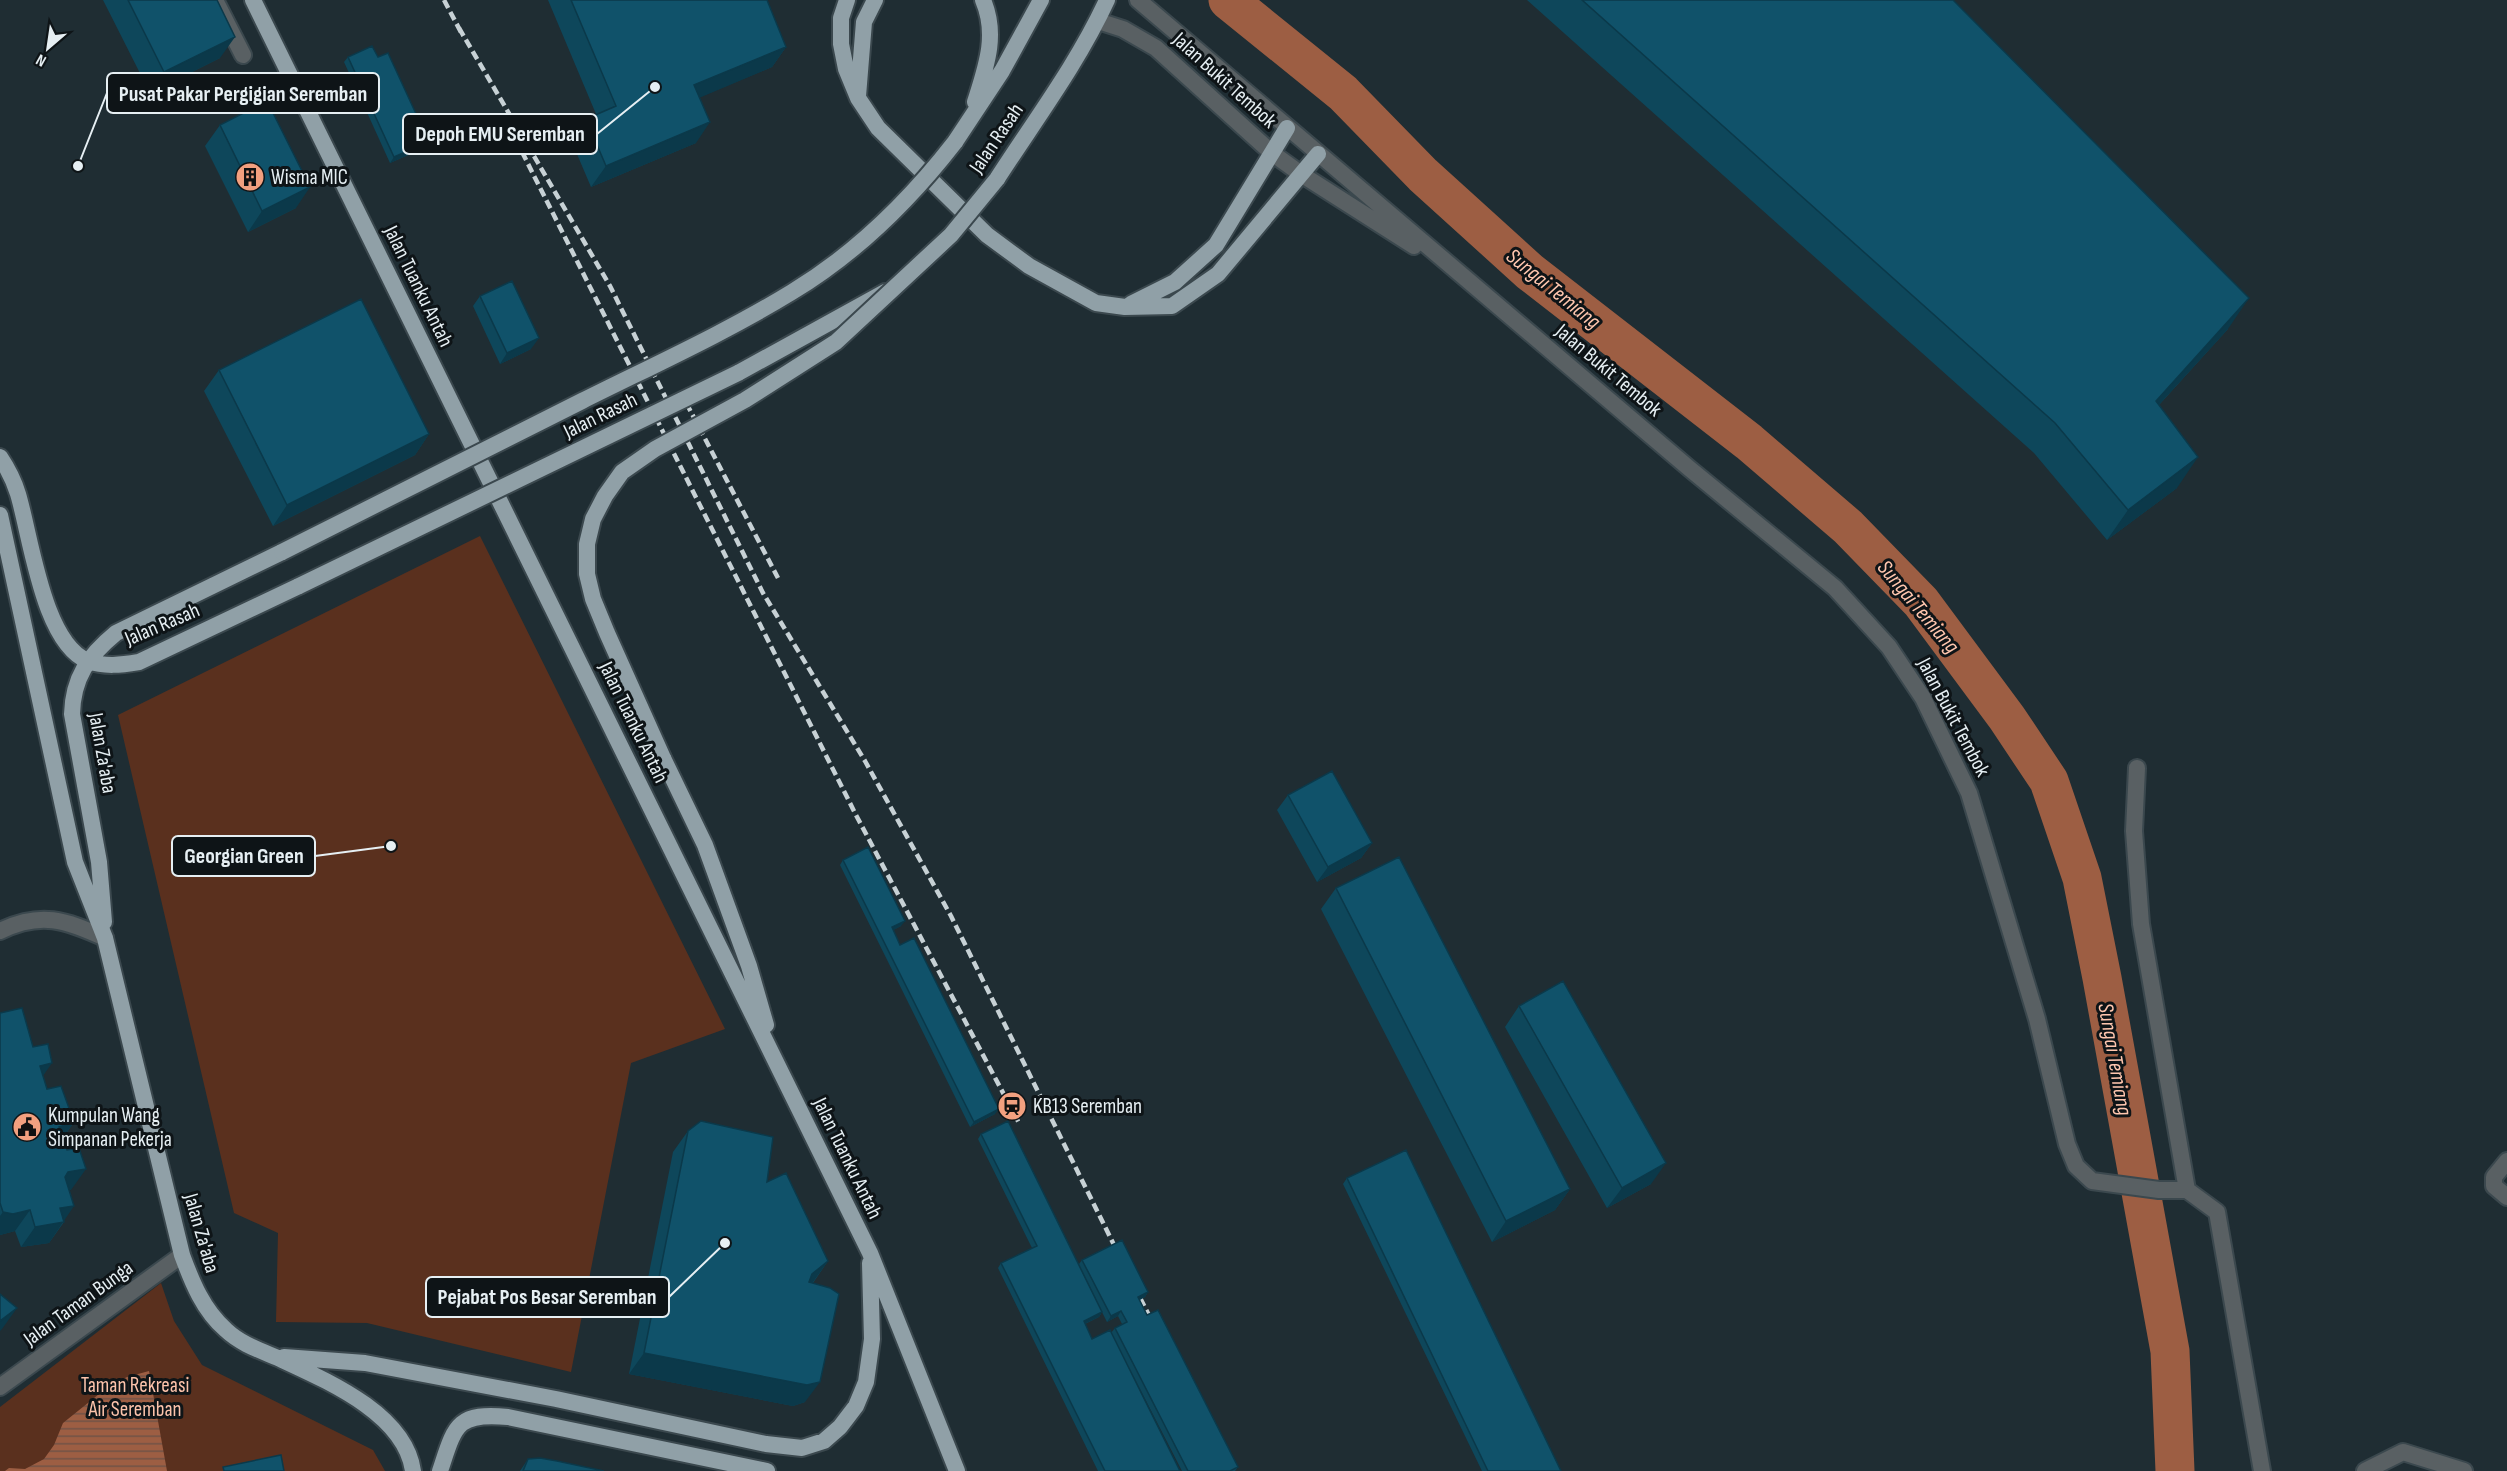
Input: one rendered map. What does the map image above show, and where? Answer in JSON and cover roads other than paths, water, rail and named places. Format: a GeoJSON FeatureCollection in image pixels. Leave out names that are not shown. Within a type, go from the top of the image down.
{"type":"FeatureCollection","features":[{"type":"Feature","properties":{"kind":"highway","name":"Jalan Tuanku Antah"},"geometry":{"type":"LineString","coordinates":[[253,0],[870,1253],[957,1471]]}},
{"type":"Feature","properties":{"kind":"highway"},"geometry":{"type":"LineString","coordinates":[[847,0],[840,18],[841,45],[846,69],[858,98],[878,128],[987,235],[1054,282],[1096,303],[1125,307],[1172,306],[1218,274],[1318,154]]}},
{"type":"Feature","properties":{"kind":"highway"},"geometry":{"type":"LineString","coordinates":[[858,98],[864,22],[874,0]]}},
{"type":"Feature","properties":{"kind":"highway"},"geometry":{"type":"LineString","coordinates":[[968,123],[990,48],[990,15],[983,0]]}},
{"type":"Feature","properties":{"kind":"highway","name":"Jalan Rasah"},"geometry":{"type":"LineString","coordinates":[[1041,0],[1002,71],[955,142],[924,181],[883,222],[794,291],[717,333],[116,633],[87,660],[112,666],[139,662],[738,374],[901,282],[951,235],[997,178],[1098,21],[1107,0]]}},
{"type":"Feature","properties":{"kind":"highway"},"geometry":{"type":"LineString","coordinates":[[1125,307],[1175,282],[1216,244],[1287,128]]}},
{"type":"Feature","properties":{"kind":"highway"},"geometry":{"type":"LineString","coordinates":[[778,1066],[750,966],[705,845],[663,758],[593,598],[587,574],[586,544],[597,511],[622,472],[655,449],[745,400],[836,342],[901,282]]}},
{"type":"Feature","properties":{"kind":"highway"},"geometry":{"type":"LineString","coordinates":[[0,457],[10,473],[18,494],[49,613],[60,634],[72,649],[87,660]]}},
{"type":"Feature","properties":{"kind":"highway","name":"Jalan Za'aba"},"geometry":{"type":"LineString","coordinates":[[0,515],[75,862],[105,938],[182,1255],[193,1286],[224,1329],[245,1344],[328,1382],[361,1402],[387,1422],[401,1439],[411,1459],[413,1471]]}},
{"type":"Feature","properties":{"kind":"highway","name":"Jalan Za'aba"},"geometry":{"type":"LineString","coordinates":[[87,660],[77,679],[72,697],[72,714],[99,862],[105,938]]}},
{"type":"Feature","properties":{"kind":"highway"},"geometry":{"type":"LineString","coordinates":[[275,1357],[365,1363],[766,1444],[802,1448],[824,1441],[840,1426],[856,1406],[866,1382],[872,1339],[870,1253]]}},
{"type":"Feature","properties":{"kind":"highway"},"geometry":{"type":"LineString","coordinates":[[440,1471],[454,1434],[465,1419],[484,1415],[767,1471]]}},
{"type":"Feature","properties":{"kind":"street"},"geometry":{"type":"LineString","coordinates":[[215,0],[243,55]]}},
{"type":"Feature","properties":{"kind":"street","name":"Jalan Bukit Tembok"},"geometry":{"type":"LineString","coordinates":[[1138,0],[1835,588],[1889,647],[1923,698],[1970,793],[1974,816],[2034,1009],[2067,1143],[2076,1166],[2092,1180],[2120,1186],[2187,1190]]}},
{"type":"Feature","properties":{"kind":"street","name":"Jalan Bukit Tembok"},"geometry":{"type":"LineString","coordinates":[[1098,21],[1123,29],[1156,48],[1272,153],[1301,174],[1468,280]]}},
{"type":"Feature","properties":{"kind":"street"},"geometry":{"type":"LineString","coordinates":[[2137,768],[2134,831],[2141,924],[2187,1190],[2217,1212],[2262,1471]]}},
{"type":"Feature","properties":{"kind":"street"},"geometry":{"type":"LineString","coordinates":[[0,931],[18,922],[38,919],[60,920],[105,938]]}},
{"type":"Feature","properties":{"kind":"street"},"geometry":{"type":"LineString","coordinates":[[2507,1161],[2494,1178],[2494,1186],[2507,1197]]}},
{"type":"Feature","properties":{"kind":"street","name":"Jalan Taman Bunga"},"geometry":{"type":"LineString","coordinates":[[0,1387],[182,1255]]}},
{"type":"Feature","properties":{"kind":"street"},"geometry":{"type":"LineString","coordinates":[[2365,1471],[2403,1452],[2464,1471]]}},
{"type":"Feature","properties":{"kind":"waterway","name":"Sungai Temiang"},"geometry":{"type":"LineString","coordinates":[[1228,0],[1343,93],[1423,175],[1530,272],[1749,442],[1848,527],[1921,602],[2007,718],[2049,781],[2082,878],[2102,978],[2170,1351],[2175,1471]]}},
{"type":"Feature","properties":{"kind":"railway"},"geometry":{"type":"LineString","coordinates":[[444,0],[463,36]]}},
{"type":"Feature","properties":{"kind":"railway"},"geometry":{"type":"LineString","coordinates":[[459,28],[610,286],[763,593],[865,761],[951,916],[1121,1259]]}},
{"type":"Feature","properties":{"kind":"railway"},"geometry":{"type":"LineString","coordinates":[[516,140],[856,815],[1019,1123]]}},
{"type":"Feature","properties":{"kind":"railway"},"geometry":{"type":"LineString","coordinates":[[680,391],[778,578]]}},
{"type":"Feature","properties":{"kind":"railway"},"geometry":{"type":"LineString","coordinates":[[1134,1286],[1156,1329]]}},
{"type":"Feature","properties":{"kind":"place","name":"Depoh EMU Seremban"},"geometry":{"type":"Point","coordinates":[655,87]}},
{"type":"Feature","properties":{"kind":"place","name":"Pusat Pakar Pergigian Seremban"},"geometry":{"type":"Point","coordinates":[78,166]}},
{"type":"Feature","properties":{"kind":"place","name":"Wisma MIC"},"geometry":{"type":"Point","coordinates":[250,177]}},
{"type":"Feature","properties":{"kind":"place","name":"Georgian Green"},"geometry":{"type":"Point","coordinates":[391,846]}},
{"type":"Feature","properties":{"kind":"place","name":"KB13 Seremban"},"geometry":{"type":"Point","coordinates":[1012,1106]}},
{"type":"Feature","properties":{"kind":"place","name":"Kumpulan Wang Simpanan Pekerja"},"geometry":{"type":"Point","coordinates":[27,1127]}},
{"type":"Feature","properties":{"kind":"place","name":"Pejabat Pos Besar Seremban"},"geometry":{"type":"Point","coordinates":[725,1243]}},
{"type":"Feature","properties":{"kind":"park label","name":"Taman Rekreasi Air Seremban"},"geometry":{"type":"Point","coordinates":[135,1397]}}]}
